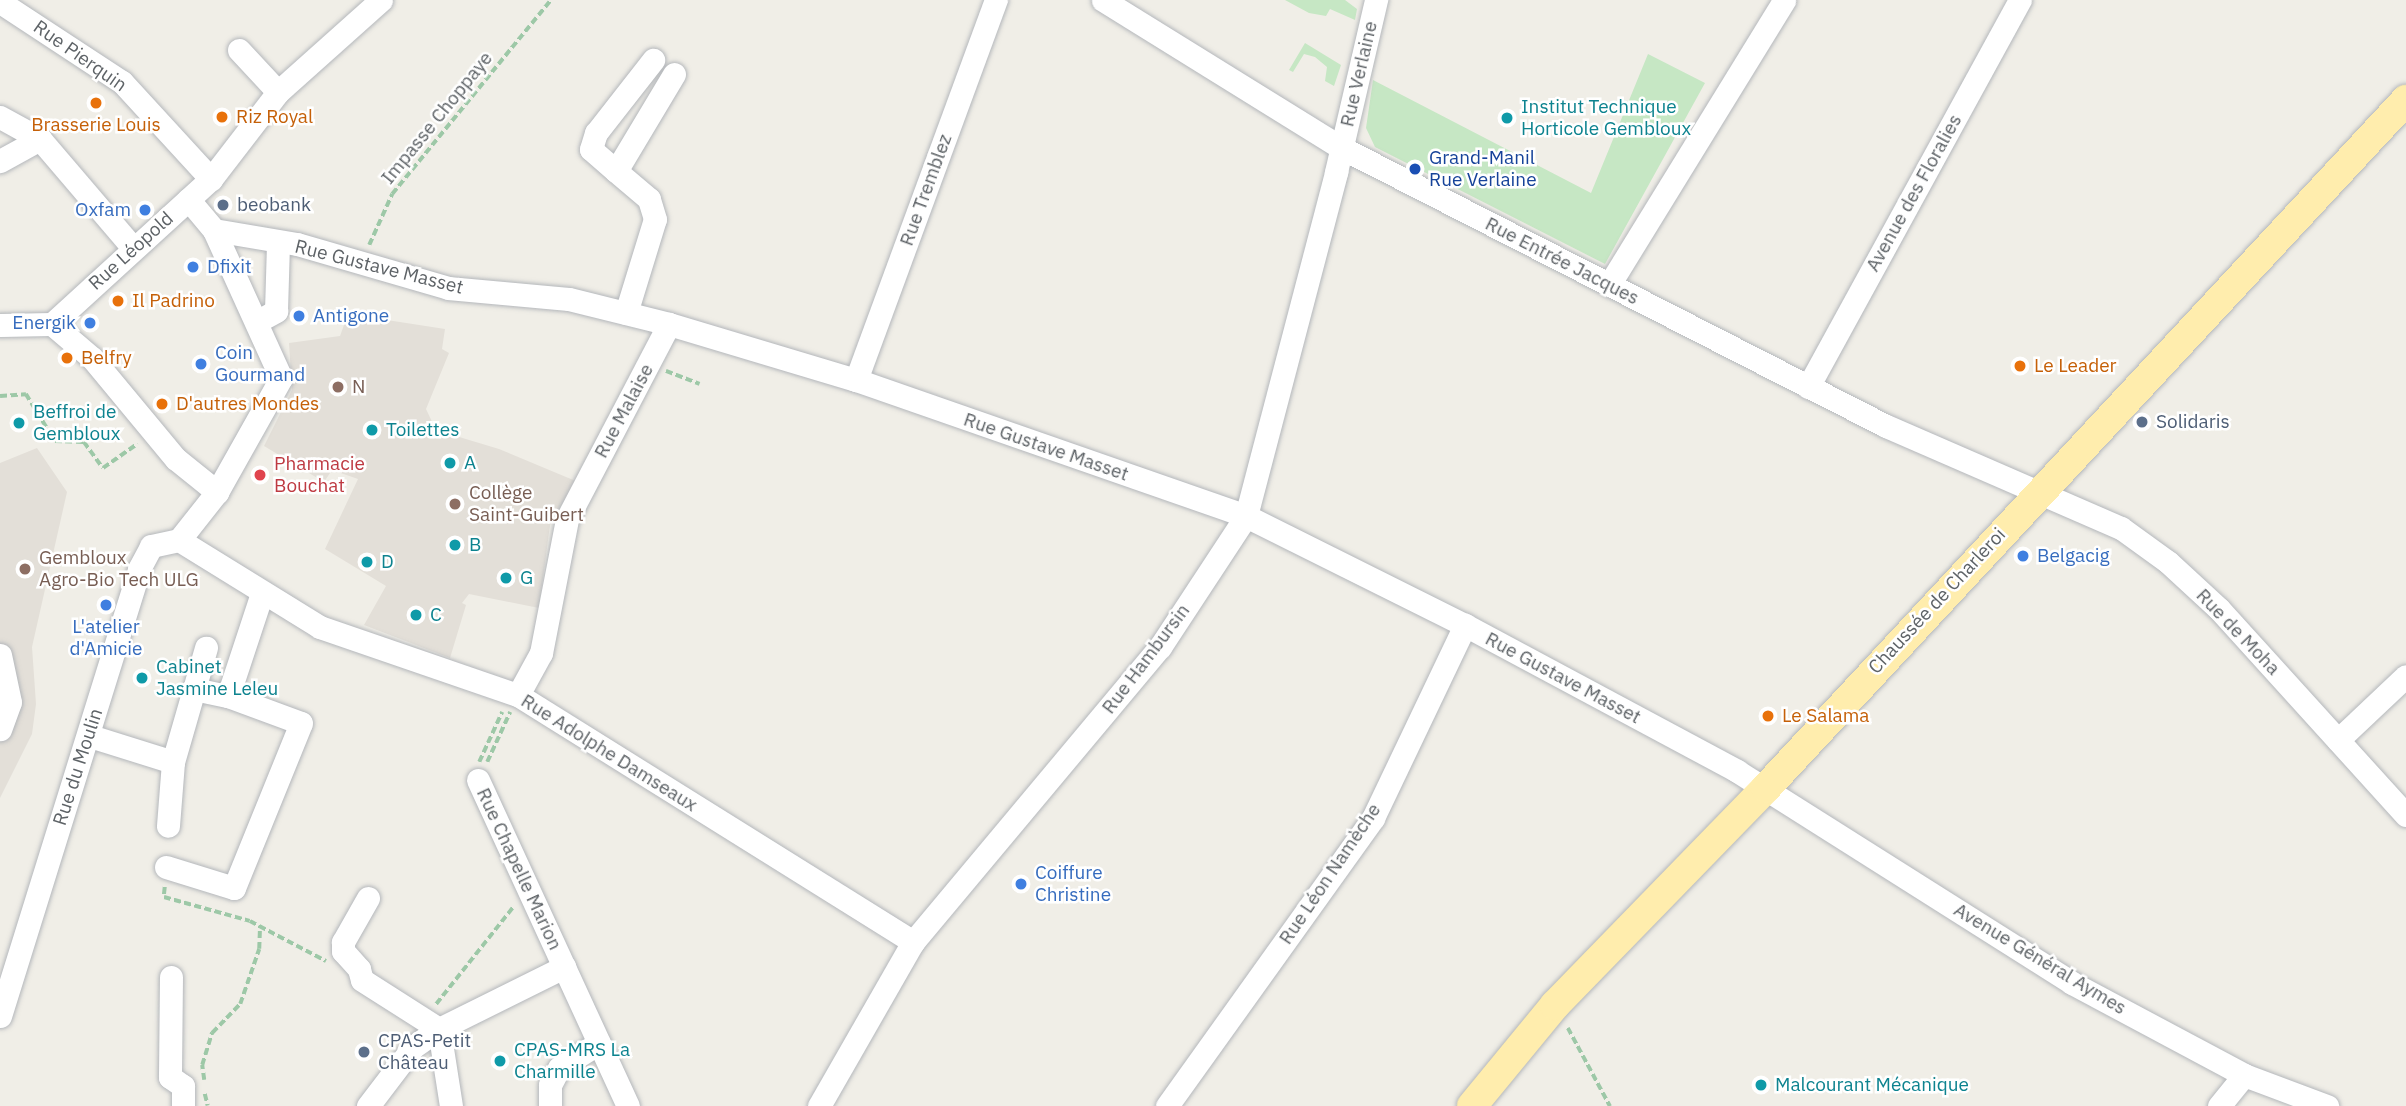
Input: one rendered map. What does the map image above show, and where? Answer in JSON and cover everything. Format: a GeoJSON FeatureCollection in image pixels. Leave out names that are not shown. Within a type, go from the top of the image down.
{"type":"FeatureCollection","features":[{"type":"Feature","properties":{"kind":"main road","name":"Chaussée de Charleroi"},"geometry":{"type":"LineString","coordinates":[[1472,1106],[1555,1005],[1766,788],[2037,493],[2406,100]]}},
{"type":"Feature","properties":{"kind":"street","name":"Rue Léopold"},"geometry":{"type":"LineString","coordinates":[[52,324],[132,248],[211,179],[278,92],[381,0]]}},
{"type":"Feature","properties":{"kind":"street","name":"Rue Tremblez"},"geometry":{"type":"LineString","coordinates":[[856,380],[996,0]]}},
{"type":"Feature","properties":{"kind":"street","name":"Rue Entrée Jacques"},"geometry":{"type":"LineString","coordinates":[[1103,0],[1342,148],[1808,387],[2037,493]]}},
{"type":"Feature","properties":{"kind":"street","name":"Rue Verlaine"},"geometry":{"type":"LineString","coordinates":[[1342,148],[1376,0]]}},
{"type":"Feature","properties":{"kind":"street","name":"Avenue des Floralies"},"geometry":{"type":"LineString","coordinates":[[1808,387],[2020,0]]}},
{"type":"Feature","properties":{"kind":"street","name":"Rue Pierquin"},"geometry":{"type":"LineString","coordinates":[[0,2],[141,94],[211,179]]}},
{"type":"Feature","properties":{"kind":"street"},"geometry":{"type":"LineString","coordinates":[[1609,285],[1775,4]]}},
{"type":"Feature","properties":{"kind":"street"},"geometry":{"type":"LineString","coordinates":[[239,50],[278,92]]}},
{"type":"Feature","properties":{"kind":"street"},"geometry":{"type":"LineString","coordinates":[[626,313],[653,231],[654,206],[591,149],[596,133],[653,60]]}},
{"type":"Feature","properties":{"kind":"street"},"geometry":{"type":"LineString","coordinates":[[616,171],[674,74]]}},
{"type":"Feature","properties":{"kind":"street"},"geometry":{"type":"LineString","coordinates":[[0,117],[40,139],[132,248]]}},
{"type":"Feature","properties":{"kind":"street"},"geometry":{"type":"LineString","coordinates":[[0,161],[40,139]]}},
{"type":"Feature","properties":{"kind":"street","name":"Rue Hambursin"},"geometry":{"type":"LineString","coordinates":[[819,1106],[913,942],[1160,648],[1246,516],[1342,148]]}},
{"type":"Feature","properties":{"kind":"street"},"geometry":{"type":"LineString","coordinates":[[179,540],[217,492],[282,378],[214,230],[188,199]]}},
{"type":"Feature","properties":{"kind":"street","name":"Rue Gustave Masset"},"geometry":{"type":"LineString","coordinates":[[214,230],[278,244],[297,244],[448,288],[569,299],[669,324],[856,380],[1246,516],[1465,625],[1766,788]]}},
{"type":"Feature","properties":{"kind":"street"},"geometry":{"type":"LineString","coordinates":[[258,321],[276,311],[278,244]]}},
{"type":"Feature","properties":{"kind":"street"},"geometry":{"type":"LineString","coordinates":[[0,325],[52,324],[92,358],[176,460],[217,492]]}},
{"type":"Feature","properties":{"kind":"street","name":"Rue Malaise"},"geometry":{"type":"LineString","coordinates":[[514,695],[541,653],[567,519],[669,324]]}},
{"type":"Feature","properties":{"kind":"street","name":"Rue de Moha"},"geometry":{"type":"LineString","coordinates":[[2037,493],[2121,528],[2168,562],[2219,609],[2406,815]]}},
{"type":"Feature","properties":{"kind":"street","name":"Rue Adolphe Damseaux"},"geometry":{"type":"LineString","coordinates":[[179,540],[262,593],[339,635],[514,695],[913,942]]}},
{"type":"Feature","properties":{"kind":"street","name":"Rue du Moulin"},"geometry":{"type":"LineString","coordinates":[[0,1016],[90,736],[142,559],[153,544],[179,540]]}},
{"type":"Feature","properties":{"kind":"street"},"geometry":{"type":"LineString","coordinates":[[228,696],[262,593]]}},
{"type":"Feature","properties":{"kind":"street","name":"Rue Léon Namèche"},"geometry":{"type":"LineString","coordinates":[[1167,1106],[1373,818],[1465,625]]}},
{"type":"Feature","properties":{"kind":"street"},"geometry":{"type":"LineString","coordinates":[[168,826],[173,762],[206,648]]}},
{"type":"Feature","properties":{"kind":"street"},"geometry":{"type":"LineString","coordinates":[[0,654],[10,702],[0,729]]}},
{"type":"Feature","properties":{"kind":"street"},"geometry":{"type":"LineString","coordinates":[[2338,740],[2406,676]]}},
{"type":"Feature","properties":{"kind":"street"},"geometry":{"type":"LineString","coordinates":[[166,867],[234,888],[301,723],[228,696],[194,689]]}},
{"type":"Feature","properties":{"kind":"street"},"geometry":{"type":"LineString","coordinates":[[90,736],[173,762]]}},
{"type":"Feature","properties":{"kind":"street","name":"Rue Chapelle Marion"},"geometry":{"type":"LineString","coordinates":[[478,771],[528,888],[628,1106]]}},
{"type":"Feature","properties":{"kind":"street","name":"Avenue Général Aymes"},"geometry":{"type":"LineString","coordinates":[[1766,788],[2064,978],[2244,1075],[2327,1106]]}},
{"type":"Feature","properties":{"kind":"street"},"geometry":{"type":"LineString","coordinates":[[368,898],[342,947],[362,980],[431,1024],[451,1106]]}},
{"type":"Feature","properties":{"kind":"street","name":"Rue Chapelle Marion"},"geometry":{"type":"LineString","coordinates":[[368,1106],[431,1024],[564,967]]}},
{"type":"Feature","properties":{"kind":"street"},"geometry":{"type":"LineString","coordinates":[[171,977],[170,1077],[183,1086],[183,1106]]}},
{"type":"Feature","properties":{"kind":"street"},"geometry":{"type":"LineString","coordinates":[[550,1106],[550,1084],[559,1068],[599,1043]]}},
{"type":"Feature","properties":{"kind":"street"},"geometry":{"type":"LineString","coordinates":[[2219,1106],[2244,1075]]}},
{"type":"Feature","properties":{"kind":"path","name":"Impasse Choppaye"},"geometry":{"type":"LineString","coordinates":[[361,262],[392,194],[551,0]]}},
{"type":"Feature","properties":{"kind":"path"},"geometry":{"type":"LineString","coordinates":[[648,365],[700,384]]}},
{"type":"Feature","properties":{"kind":"path"},"geometry":{"type":"LineString","coordinates":[[0,396],[26,394],[55,441],[84,442],[103,468],[153,433]]}},
{"type":"Feature","properties":{"kind":"path","name":"Rue Chapelle Marion"},"geometry":{"type":"LineString","coordinates":[[478,771],[514,695]]}},
{"type":"Feature","properties":{"kind":"path","name":"Rue Chapelle Marion"},"geometry":{"type":"LineString","coordinates":[[478,771],[514,695]]}},
{"type":"Feature","properties":{"kind":"path"},"geometry":{"type":"LineString","coordinates":[[431,1024],[528,888]]}},
{"type":"Feature","properties":{"kind":"path"},"geometry":{"type":"LineString","coordinates":[[250,921],[328,962]]}},
{"type":"Feature","properties":{"kind":"path"},"geometry":{"type":"LineString","coordinates":[[208,1106],[202,1065],[212,1033],[240,1004],[259,949],[260,926]]}},
{"type":"Feature","properties":{"kind":"path"},"geometry":{"type":"LineString","coordinates":[[1555,1005],[1611,1106]]}},
{"type":"Feature","properties":{"kind":"shaded area","name":"Collège Saint-Guibert"},"geometry":{"type":"Polygon","coordinates":[[[348,314],[445,329],[442,349],[449,353],[426,409],[436,430],[499,449],[578,482],[550,525],[539,608],[469,594],[462,603],[466,605],[450,658],[364,625],[386,586],[325,549],[358,479],[332,470],[324,482],[264,446],[292,390],[289,343],[340,336],[348,314]]]}},
{"type":"Feature","properties":{"kind":"shaded area","name":"Gembloux Agro-Bio Tech ULG"},"geometry":{"type":"Polygon","coordinates":[[[37,448],[67,492],[32,647],[36,704],[32,734],[0,798],[0,463],[37,448]]]}},
{"type":"Feature","properties":{"kind":"green space"},"geometry":{"type":"Polygon","coordinates":[[[1285,0],[1345,0],[1357,9],[1355,20],[1330,9],[1326,16],[1309,13],[1285,0]]]}},
{"type":"Feature","properties":{"kind":"green space"},"geometry":{"type":"Polygon","coordinates":[[[1305,43],[1341,65],[1334,86],[1325,81],[1327,67],[1315,57],[1304,54],[1293,72],[1289,70],[1305,43]]]}},
{"type":"Feature","properties":{"kind":"green space"},"geometry":{"type":"Polygon","coordinates":[[[1648,54],[1705,83],[1605,264],[1375,147],[1366,128],[1373,80],[1591,193],[1648,54]]]}},
{"type":"Feature","properties":{"kind":"place","name":"Brasserie Louis"},"geometry":{"type":"Point","coordinates":[96,103]}},
{"type":"Feature","properties":{"kind":"place","name":"Riz Royal"},"geometry":{"type":"Point","coordinates":[222,117]}},
{"type":"Feature","properties":{"kind":"place","name":"Institut Technique Horticole Gembloux"},"geometry":{"type":"Point","coordinates":[1507,118]}},
{"type":"Feature","properties":{"kind":"place","name":"Grand-Manil Rue Verlaine"},"geometry":{"type":"Point","coordinates":[1415,169]}},
{"type":"Feature","properties":{"kind":"place","name":"beobank"},"geometry":{"type":"Point","coordinates":[223,205]}},
{"type":"Feature","properties":{"kind":"place","name":"Oxfam"},"geometry":{"type":"Point","coordinates":[145,210]}},
{"type":"Feature","properties":{"kind":"place","name":"Dfixit"},"geometry":{"type":"Point","coordinates":[193,267]}},
{"type":"Feature","properties":{"kind":"place","name":"Il Padrino"},"geometry":{"type":"Point","coordinates":[118,301]}},
{"type":"Feature","properties":{"kind":"place","name":"Antigone"},"geometry":{"type":"Point","coordinates":[299,316]}},
{"type":"Feature","properties":{"kind":"place","name":"Energik"},"geometry":{"type":"Point","coordinates":[90,323]}},
{"type":"Feature","properties":{"kind":"place","name":"Belfry"},"geometry":{"type":"Point","coordinates":[67,358]}},
{"type":"Feature","properties":{"kind":"place","name":"Coin Gourmand"},"geometry":{"type":"Point","coordinates":[201,364]}},
{"type":"Feature","properties":{"kind":"place","name":"Le Leader"},"geometry":{"type":"Point","coordinates":[2020,366]}},
{"type":"Feature","properties":{"kind":"place","name":"N"},"geometry":{"type":"Point","coordinates":[338,387]}},
{"type":"Feature","properties":{"kind":"place","name":"D'autres Mondes"},"geometry":{"type":"Point","coordinates":[162,404]}},
{"type":"Feature","properties":{"kind":"place","name":"Solidaris"},"geometry":{"type":"Point","coordinates":[2142,422]}},
{"type":"Feature","properties":{"kind":"place","name":"Beffroi de Gembloux"},"geometry":{"type":"Point","coordinates":[19,423]}},
{"type":"Feature","properties":{"kind":"place","name":"Toilettes"},"geometry":{"type":"Point","coordinates":[372,430]}},
{"type":"Feature","properties":{"kind":"place","name":"A"},"geometry":{"type":"Point","coordinates":[450,463]}},
{"type":"Feature","properties":{"kind":"place","name":"Pharmacie Bouchat"},"geometry":{"type":"Point","coordinates":[260,475]}},
{"type":"Feature","properties":{"kind":"place","name":"Collège Saint-Guibert"},"geometry":{"type":"Point","coordinates":[455,504]}},
{"type":"Feature","properties":{"kind":"place","name":"B"},"geometry":{"type":"Point","coordinates":[455,545]}},
{"type":"Feature","properties":{"kind":"place","name":"Belgacig"},"geometry":{"type":"Point","coordinates":[2023,556]}},
{"type":"Feature","properties":{"kind":"place","name":"D"},"geometry":{"type":"Point","coordinates":[367,562]}},
{"type":"Feature","properties":{"kind":"place","name":"Gembloux Agro-Bio Tech ULG"},"geometry":{"type":"Point","coordinates":[25,569]}},
{"type":"Feature","properties":{"kind":"place","name":"G"},"geometry":{"type":"Point","coordinates":[506,578]}},
{"type":"Feature","properties":{"kind":"place","name":"L'atelier d'Amicie"},"geometry":{"type":"Point","coordinates":[106,605]}},
{"type":"Feature","properties":{"kind":"place","name":"C"},"geometry":{"type":"Point","coordinates":[416,615]}},
{"type":"Feature","properties":{"kind":"place","name":"Cabinet Jasmine Leleu"},"geometry":{"type":"Point","coordinates":[142,678]}},
{"type":"Feature","properties":{"kind":"place","name":"Le Salama"},"geometry":{"type":"Point","coordinates":[1768,716]}},
{"type":"Feature","properties":{"kind":"place","name":"Coiffure Christine"},"geometry":{"type":"Point","coordinates":[1021,884]}},
{"type":"Feature","properties":{"kind":"place","name":"CPAS-Petit Château"},"geometry":{"type":"Point","coordinates":[364,1052]}},
{"type":"Feature","properties":{"kind":"place","name":"CPAS-MRS La Charmille"},"geometry":{"type":"Point","coordinates":[500,1061]}},
{"type":"Feature","properties":{"kind":"place","name":"Malcourant Mécanique"},"geometry":{"type":"Point","coordinates":[1761,1085]}}]}
